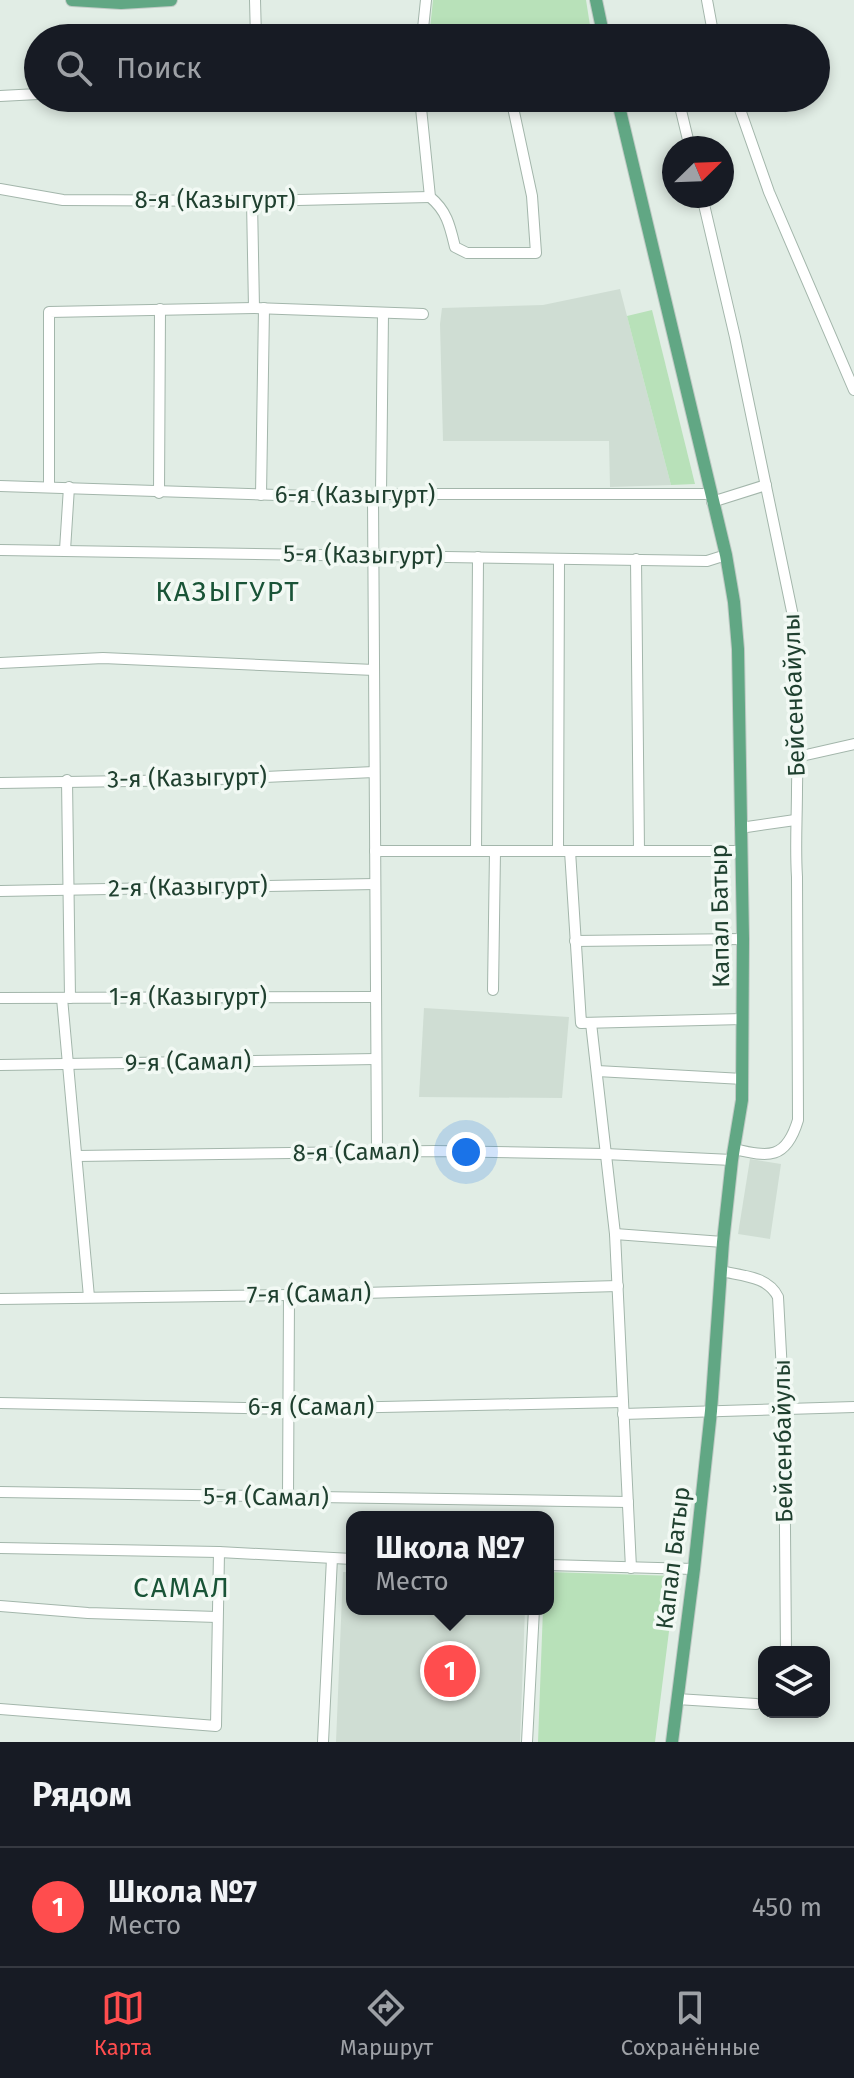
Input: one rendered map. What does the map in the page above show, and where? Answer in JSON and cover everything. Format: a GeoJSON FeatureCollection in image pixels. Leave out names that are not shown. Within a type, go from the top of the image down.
{"type":"FeatureCollection","features":[{"type":"Feature","properties":{"kind":"main road"},"geometry":{"type":"LineString","coordinates":[[72,0],[121,3],[171,0]]}},
{"type":"Feature","properties":{"kind":"main road"},"geometry":{"type":"LineString","coordinates":[[596,0],[601,24]]}},
{"type":"Feature","properties":{"kind":"main road","name":"Капал Батыр"},"geometry":{"type":"LineString","coordinates":[[620,112],[726,555],[738,649],[743,1079],[723,1242],[711,1411],[672,1742]]}},
{"type":"Feature","properties":{"kind":"street"},"geometry":{"type":"LineString","coordinates":[[255,0],[256,24]]}},
{"type":"Feature","properties":{"kind":"street"},"geometry":{"type":"LineString","coordinates":[[423,24],[426,0]]}},
{"type":"Feature","properties":{"kind":"street"},"geometry":{"type":"LineString","coordinates":[[707,0],[711,24]]}},
{"type":"Feature","properties":{"kind":"street"},"geometry":{"type":"LineString","coordinates":[[0,96],[24,95]]}},
{"type":"Feature","properties":{"kind":"street"},"geometry":{"type":"LineString","coordinates":[[421,112],[430,197],[442,207],[449,220],[455,247],[467,253],[536,253],[532,196],[514,112]]}},
{"type":"Feature","properties":{"kind":"street"},"geometry":{"type":"LineString","coordinates":[[681,112],[687,136]]}},
{"type":"Feature","properties":{"kind":"street"},"geometry":{"type":"LineString","coordinates":[[741,112],[769,192],[854,390]]}},
{"type":"Feature","properties":{"kind":"street","name":"8-я (Казыгурт)"},"geometry":{"type":"LineString","coordinates":[[0,189],[63,200],[252,201],[430,197]]}},
{"type":"Feature","properties":{"kind":"street"},"geometry":{"type":"LineString","coordinates":[[252,201],[259,308],[261,495]]}},
{"type":"Feature","properties":{"kind":"street","name":"Бейсенбайулы"},"geometry":{"type":"LineString","coordinates":[[705,208],[794,621],[798,1120],[792,1139],[780,1150],[764,1156],[733,1155]]}},
{"type":"Feature","properties":{"kind":"street"},"geometry":{"type":"LineString","coordinates":[[49,486],[49,312],[259,308],[423,314]]}},
{"type":"Feature","properties":{"kind":"street"},"geometry":{"type":"LineString","coordinates":[[159,493],[160,309]]}},
{"type":"Feature","properties":{"kind":"street"},"geometry":{"type":"LineString","coordinates":[[377,1151],[373,556],[383,313]]}},
{"type":"Feature","properties":{"kind":"street","name":"6-я (Казыгурт)"},"geometry":{"type":"LineString","coordinates":[[0,486],[261,495],[711,498],[766,485]]}},
{"type":"Feature","properties":{"kind":"street"},"geometry":{"type":"LineString","coordinates":[[65,550],[69,487]]}},
{"type":"Feature","properties":{"kind":"street","name":"5-я (Казыгурт)"},"geometry":{"type":"LineString","coordinates":[[0,550],[707,561],[726,555]]}},
{"type":"Feature","properties":{"kind":"street"},"geometry":{"type":"LineString","coordinates":[[476,851],[478,557]]}},
{"type":"Feature","properties":{"kind":"street"},"geometry":{"type":"LineString","coordinates":[[559,559],[564,851],[586,1023],[597,1071],[615,1234],[631,1568]]}},
{"type":"Feature","properties":{"kind":"street"},"geometry":{"type":"LineString","coordinates":[[636,559],[639,851]]}},
{"type":"Feature","properties":{"kind":"street"},"geometry":{"type":"LineString","coordinates":[[0,663],[103,658],[374,670]]}},
{"type":"Feature","properties":{"kind":"street"},"geometry":{"type":"LineString","coordinates":[[797,757],[854,744]]}},
{"type":"Feature","properties":{"kind":"street","name":"3-я (Казыгурт)"},"geometry":{"type":"LineString","coordinates":[[0,783],[196,780],[374,772]]}},
{"type":"Feature","properties":{"kind":"street"},"geometry":{"type":"LineString","coordinates":[[67,780],[68,1065],[89,1297]]}},
{"type":"Feature","properties":{"kind":"street"},"geometry":{"type":"LineString","coordinates":[[740,828],[795,820]]}},
{"type":"Feature","properties":{"kind":"street"},"geometry":{"type":"LineString","coordinates":[[375,851],[740,851]]}},
{"type":"Feature","properties":{"kind":"street"},"geometry":{"type":"LineString","coordinates":[[493,990],[495,851]]}},
{"type":"Feature","properties":{"kind":"street","name":"2-я (Казыгурт)"},"geometry":{"type":"LineString","coordinates":[[0,891],[375,884]]}},
{"type":"Feature","properties":{"kind":"street"},"geometry":{"type":"LineString","coordinates":[[575,941],[743,939]]}},
{"type":"Feature","properties":{"kind":"street","name":"1-я (Казыгурт)"},"geometry":{"type":"LineString","coordinates":[[0,998],[376,997]]}},
{"type":"Feature","properties":{"kind":"street"},"geometry":{"type":"LineString","coordinates":[[586,1023],[743,1019]]}},
{"type":"Feature","properties":{"kind":"street","name":"9-я (Самал)"},"geometry":{"type":"LineString","coordinates":[[0,1065],[376,1059]]}},
{"type":"Feature","properties":{"kind":"street"},"geometry":{"type":"LineString","coordinates":[[597,1071],[743,1079]]}},
{"type":"Feature","properties":{"kind":"street","name":"8-я (Самал)"},"geometry":{"type":"LineString","coordinates":[[77,1156],[377,1151],[733,1155]]}},
{"type":"Feature","properties":{"kind":"street"},"geometry":{"type":"LineString","coordinates":[[615,1234],[723,1242]]}},
{"type":"Feature","properties":{"kind":"street","name":"Бейсенбайулы"},"geometry":{"type":"LineString","coordinates":[[721,1271],[765,1281],[774,1287],[778,1297],[784,1410],[786,1646]]}},
{"type":"Feature","properties":{"kind":"street","name":"7-я (Самал)"},"geometry":{"type":"LineString","coordinates":[[0,1299],[618,1286]]}},
{"type":"Feature","properties":{"kind":"street"},"geometry":{"type":"LineString","coordinates":[[288,1497],[289,1295]]}},
{"type":"Feature","properties":{"kind":"street","name":"6-я (Самал)"},"geometry":{"type":"LineString","coordinates":[[0,1403],[288,1409],[623,1402]]}},
{"type":"Feature","properties":{"kind":"street"},"geometry":{"type":"LineString","coordinates":[[623,1414],[854,1407]]}},
{"type":"Feature","properties":{"kind":"street","name":"5-я (Самал)"},"geometry":{"type":"LineString","coordinates":[[0,1492],[628,1502]]}},
{"type":"Feature","properties":{"kind":"street"},"geometry":{"type":"LineString","coordinates":[[0,1548],[219,1552],[346,1559]]}},
{"type":"Feature","properties":{"kind":"street"},"geometry":{"type":"LineString","coordinates":[[0,1709],[216,1726],[219,1552]]}},
{"type":"Feature","properties":{"kind":"street"},"geometry":{"type":"LineString","coordinates":[[323,1742],[332,1558]]}},
{"type":"Feature","properties":{"kind":"street"},"geometry":{"type":"LineString","coordinates":[[554,1565],[694,1569]]}},
{"type":"Feature","properties":{"kind":"street"},"geometry":{"type":"LineString","coordinates":[[0,1606],[88,1613],[217,1617]]}},
{"type":"Feature","properties":{"kind":"street"},"geometry":{"type":"LineString","coordinates":[[527,1742],[534,1615]]}},
{"type":"Feature","properties":{"kind":"street"},"geometry":{"type":"LineString","coordinates":[[677,1699],[756,1704]]}},
{"type":"Feature","properties":{"kind":"shaded area"},"geometry":{"type":"Polygon","coordinates":[[[620,289],[671,485],[610,487],[609,441],[443,441],[442,308],[543,305],[620,289]]]}},
{"type":"Feature","properties":{"kind":"shaded area"},"geometry":{"type":"Polygon","coordinates":[[[424,1008],[569,1017],[562,1098],[419,1097],[424,1008]]]}},
{"type":"Feature","properties":{"kind":"shaded area"},"geometry":{"type":"Polygon","coordinates":[[[750,1159],[781,1164],[770,1239],[738,1234],[750,1159]]]}},
{"type":"Feature","properties":{"kind":"shaded area"},"geometry":{"type":"Polygon","coordinates":[[[343,1572],[346,1572],[346,1615],[525,1615],[520,1742],[336,1742],[343,1572]]]}},
{"type":"Feature","properties":{"kind":"green space"},"geometry":{"type":"Polygon","coordinates":[[[433,0],[586,0],[590,24],[430,24],[433,0]]]}},
{"type":"Feature","properties":{"kind":"green space"},"geometry":{"type":"Polygon","coordinates":[[[652,310],[695,484],[671,485],[627,316],[652,310]]]}},
{"type":"Feature","properties":{"kind":"green space"},"geometry":{"type":"Polygon","coordinates":[[[554,1572],[676,1576],[655,1742],[538,1742],[543,1615],[554,1615],[554,1572]]]}},
{"type":"Feature","properties":{"kind":"place","name":"Школа №7"},"geometry":{"type":"Point","coordinates":[450,1671]}},
{"type":"Feature","properties":{"kind":"district","name":"КАЗЫГУРТ"},"geometry":{"type":"Point","coordinates":[228,591]}},
{"type":"Feature","properties":{"kind":"district","name":"САМАЛ"},"geometry":{"type":"Point","coordinates":[182,1587]}}]}
